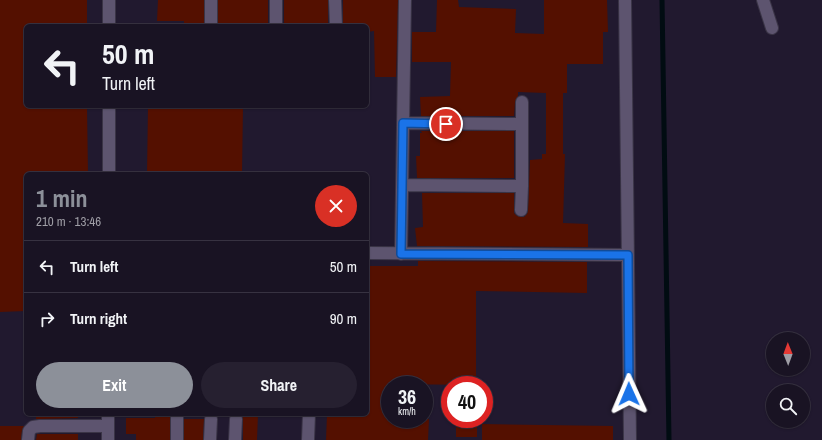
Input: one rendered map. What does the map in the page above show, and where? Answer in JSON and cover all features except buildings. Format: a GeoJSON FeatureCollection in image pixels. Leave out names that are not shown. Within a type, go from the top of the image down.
{"type":"FeatureCollection","features":[{"type":"Feature","properties":{"kind":"street"},"geometry":{"type":"LineString","coordinates":[[109,0],[109,24]]}},
{"type":"Feature","properties":{"kind":"street"},"geometry":{"type":"LineString","coordinates":[[211,0],[211,24]]}},
{"type":"Feature","properties":{"kind":"street"},"geometry":{"type":"LineString","coordinates":[[276,0],[276,24]]}},
{"type":"Feature","properties":{"kind":"street"},"geometry":{"type":"LineString","coordinates":[[335,0],[336,24]]}},
{"type":"Feature","properties":{"kind":"street"},"geometry":{"type":"LineString","coordinates":[[401,254],[406,0]]}},
{"type":"Feature","properties":{"kind":"street"},"geometry":{"type":"LineString","coordinates":[[624,0],[630,440]]}},
{"type":"Feature","properties":{"kind":"street"},"geometry":{"type":"LineString","coordinates":[[763,0],[772,28]]}},
{"type":"Feature","properties":{"kind":"street"},"geometry":{"type":"LineString","coordinates":[[522,102],[522,210]]}},
{"type":"Feature","properties":{"kind":"street"},"geometry":{"type":"LineString","coordinates":[[109,108],[109,172]]}},
{"type":"Feature","properties":{"kind":"street"},"geometry":{"type":"LineString","coordinates":[[403,123],[522,124]]}},
{"type":"Feature","properties":{"kind":"street"},"geometry":{"type":"LineString","coordinates":[[403,185],[522,186]]}},
{"type":"Feature","properties":{"kind":"street"},"geometry":{"type":"LineString","coordinates":[[369,253],[628,255]]}},
{"type":"Feature","properties":{"kind":"street"},"geometry":{"type":"LineString","coordinates":[[177,416],[177,440]]}},
{"type":"Feature","properties":{"kind":"street"},"geometry":{"type":"LineString","coordinates":[[308,440],[309,416]]}},
{"type":"Feature","properties":{"kind":"street"},"geometry":{"type":"LineString","coordinates":[[210,440],[211,419]]}},
{"type":"Feature","properties":{"kind":"street"},"geometry":{"type":"LineString","coordinates":[[235,440],[236,419]]}},
{"type":"Feature","properties":{"kind":"street"},"geometry":{"type":"LineString","coordinates":[[28,440],[29,431],[33,427],[108,420],[108,440]]}},
{"type":"Feature","properties":{"kind":"waterway"},"geometry":{"type":"LineString","coordinates":[[662,0],[669,440]]}},
{"type":"Feature","properties":{"kind":"route"},"geometry":{"type":"LineString","coordinates":[[446,124],[403,123],[401,254],[628,255],[629,394]]}}]}
